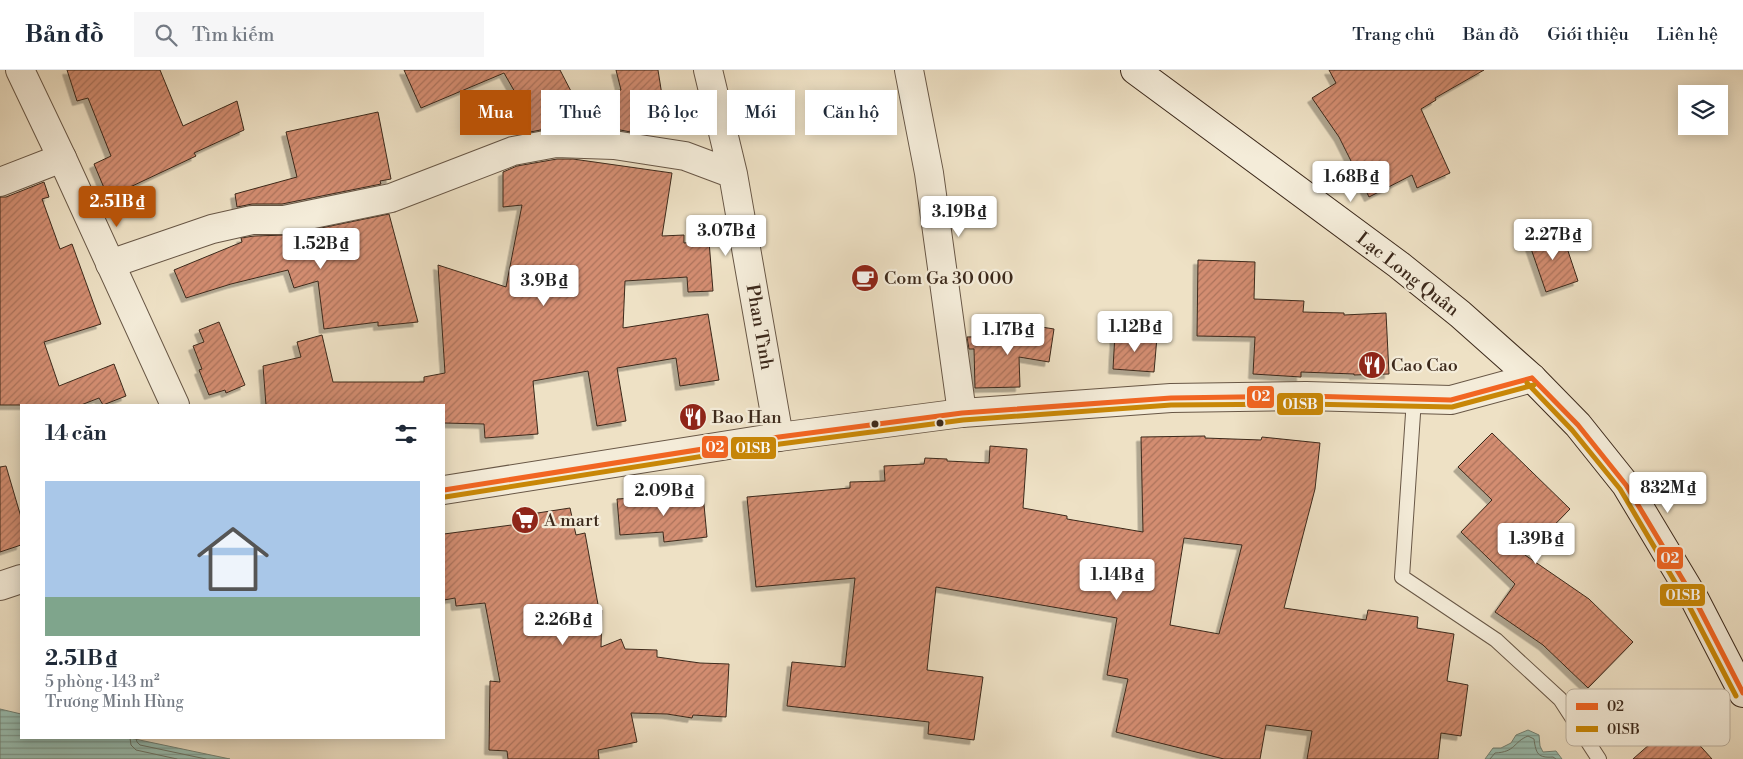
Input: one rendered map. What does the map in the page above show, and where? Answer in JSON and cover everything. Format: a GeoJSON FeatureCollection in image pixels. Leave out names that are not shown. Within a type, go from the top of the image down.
{"type":"FeatureCollection","features":[{"type":"Feature","properties":{"kind":"street"},"geometry":{"type":"LineString","coordinates":[[20,70],[174,404]]}},
{"type":"Feature","properties":{"kind":"street","name":"Phan Tình"},"geometry":{"type":"LineString","coordinates":[[708,70],[733,174],[779,437]]}},
{"type":"Feature","properties":{"kind":"street"},"geometry":{"type":"LineString","coordinates":[[909,70],[929,173],[962,413]]}},
{"type":"Feature","properties":{"kind":"street","name":"Lạc Long Quân"},"geometry":{"type":"LineString","coordinates":[[1135,70],[1398,265],[1460,314],[1532,378],[1578,425],[1626,485],[1695,600],[1743,693]]}},
{"type":"Feature","properties":{"kind":"street"},"geometry":{"type":"LineString","coordinates":[[110,264],[212,228],[252,220],[284,220],[391,198],[513,151],[556,143],[614,145],[685,156],[733,174]]}},
{"type":"Feature","properties":{"kind":"street"},"geometry":{"type":"LineString","coordinates":[[0,182],[62,158]]}},
{"type":"Feature","properties":{"kind":"street"},"geometry":{"type":"LineString","coordinates":[[445,490],[779,437],[962,413],[1171,398],[1306,396],[1451,400],[1532,378]]}},
{"type":"Feature","properties":{"kind":"street"},"geometry":{"type":"LineString","coordinates":[[0,586],[20,579]]}},
{"type":"Feature","properties":{"kind":"lane"},"geometry":{"type":"LineString","coordinates":[[1414,399],[1402,577],[1496,640],[1560,699],[1566,708]]}},
{"type":"Feature","properties":{"kind":"lane"},"geometry":{"type":"LineString","coordinates":[[1591,746],[1599,759]]}},
{"type":"Feature","properties":{"kind":"water"},"geometry":{"type":"Polygon","coordinates":[[[0,709],[20,714],[20,739],[135,739],[230,759],[0,759],[0,709]]]}},
{"type":"Feature","properties":{"kind":"water"},"geometry":{"type":"Polygon","coordinates":[[[1528,730],[1539,735],[1540,746],[1543,752],[1556,751],[1562,759],[1485,759],[1493,748],[1501,748],[1511,743],[1516,735],[1528,730]]]}},
{"type":"Feature","properties":{"kind":"building"},"geometry":{"type":"Polygon","coordinates":[[[67,70],[160,70],[183,126],[237,101],[244,130],[194,153],[196,156],[128,188],[107,195],[94,164],[111,156],[88,98],[77,101],[67,70]]]}},
{"type":"Feature","properties":{"kind":"building"},"geometry":{"type":"Polygon","coordinates":[[[404,70],[560,70],[570,90],[541,90],[541,130],[531,132],[531,90],[514,90],[504,73],[421,108],[404,70]]]}},
{"type":"Feature","properties":{"kind":"building"},"geometry":{"type":"Polygon","coordinates":[[[616,70],[658,70],[661,90],[630,90],[630,132],[620,130],[621,90],[616,70]]]}},
{"type":"Feature","properties":{"kind":"building"},"geometry":{"type":"Polygon","coordinates":[[[1329,70],[1484,70],[1435,98],[1436,100],[1421,109],[1450,173],[1417,188],[1412,175],[1369,197],[1339,137],[1312,98],[1336,83],[1329,70]]]}},
{"type":"Feature","properties":{"kind":"building"},"geometry":{"type":"Polygon","coordinates":[[[378,112],[391,179],[380,181],[381,184],[282,204],[252,204],[237,207],[235,194],[297,177],[286,132],[378,112]]]}},
{"type":"Feature","properties":{"kind":"building"},"geometry":{"type":"Polygon","coordinates":[[[557,159],[573,159],[672,173],[662,236],[684,235],[684,243],[709,241],[713,291],[688,292],[687,277],[625,281],[623,328],[708,314],[719,380],[680,386],[676,358],[617,368],[626,421],[597,426],[588,371],[533,381],[538,434],[485,438],[484,424],[445,423],[445,404],[266,404],[263,366],[301,357],[297,342],[322,335],[333,382],[424,382],[424,377],[445,373],[438,265],[506,287],[522,205],[503,207],[503,172],[517,166],[557,159]]]}},
{"type":"Feature","properties":{"kind":"building"},"geometry":{"type":"Polygon","coordinates":[[[44,182],[49,197],[42,199],[60,249],[72,244],[101,324],[44,342],[59,386],[114,364],[126,396],[106,404],[102,404],[99,398],[84,404],[0,405],[0,197],[6,197],[44,182]]]}},
{"type":"Feature","properties":{"kind":"building"},"geometry":{"type":"Polygon","coordinates":[[[389,214],[418,322],[378,326],[378,322],[324,329],[318,281],[294,288],[288,270],[231,284],[186,298],[174,270],[242,242],[241,238],[287,235],[389,214]]]}},
{"type":"Feature","properties":{"kind":"building"},"geometry":{"type":"Polygon","coordinates":[[[1561,230],[1578,281],[1546,292],[1528,240],[1561,230]]]}},
{"type":"Feature","properties":{"kind":"building"},"geometry":{"type":"Polygon","coordinates":[[[1198,260],[1255,262],[1254,299],[1304,301],[1303,312],[1344,313],[1344,315],[1386,313],[1389,374],[1354,375],[1301,372],[1301,377],[1253,374],[1255,337],[1197,336],[1198,260]]]}},
{"type":"Feature","properties":{"kind":"building"},"geometry":{"type":"Polygon","coordinates":[[[219,322],[245,385],[226,393],[225,390],[209,395],[199,370],[202,369],[193,346],[204,342],[199,330],[219,322]]]}},
{"type":"Feature","properties":{"kind":"building"},"geometry":{"type":"Polygon","coordinates":[[[1029,325],[1054,329],[1049,362],[1019,357],[1020,387],[975,388],[974,349],[969,349],[967,337],[1027,335],[1029,325]]]}},
{"type":"Feature","properties":{"kind":"building"},"geometry":{"type":"Polygon","coordinates":[[[1115,333],[1157,337],[1154,372],[1113,369],[1115,333]]]}},
{"type":"Feature","properties":{"kind":"building"},"geometry":{"type":"Polygon","coordinates":[[[1492,433],[1570,509],[1525,555],[1589,599],[1633,642],[1588,688],[1543,645],[1495,612],[1515,584],[1461,532],[1492,500],[1458,467],[1492,433]]]}},
{"type":"Feature","properties":{"kind":"building"},"geometry":{"type":"Polygon","coordinates":[[[1205,436],[1205,438],[1261,440],[1262,437],[1320,443],[1315,489],[1284,608],[1366,620],[1368,610],[1418,617],[1417,628],[1454,634],[1447,681],[1468,685],[1461,736],[1441,733],[1438,759],[1307,759],[1312,731],[1266,725],[1260,759],[1224,759],[1116,732],[1128,679],[1107,675],[1117,618],[936,587],[927,670],[983,677],[974,740],[928,734],[929,722],[787,706],[792,662],[845,667],[855,578],[756,587],[747,497],[850,488],[850,482],[885,481],[884,466],[924,464],[925,458],[989,463],[990,446],[1027,449],[1023,508],[1067,516],[1067,519],[1143,532],[1141,437],[1205,436]],[[1184,538],[1170,625],[1219,634],[1242,545],[1184,538]]]}},
{"type":"Feature","properties":{"kind":"building"},"geometry":{"type":"Polygon","coordinates":[[[6,466],[20,514],[20,545],[0,552],[0,467],[6,466]]]}},
{"type":"Feature","properties":{"kind":"building"},"geometry":{"type":"Polygon","coordinates":[[[703,494],[707,537],[664,542],[663,532],[620,535],[617,499],[703,494]]]}},
{"type":"Feature","properties":{"kind":"building"},"geometry":{"type":"Polygon","coordinates":[[[570,508],[576,535],[585,533],[599,610],[602,610],[601,647],[621,639],[625,649],[657,650],[657,657],[700,663],[729,664],[726,717],[693,715],[692,718],[667,714],[631,713],[637,742],[598,750],[599,759],[508,759],[507,751],[489,750],[490,681],[500,682],[485,603],[456,606],[455,598],[445,600],[445,534],[519,524],[518,516],[570,508]]]}},
{"type":"Feature","properties":{"kind":"building"},"geometry":{"type":"Polygon","coordinates":[[[1648,746],[1700,746],[1712,759],[1633,759],[1648,746]]]}},
{"type":"Feature","properties":{"kind":"transit line","name":"02"},"geometry":{"type":"LineString","coordinates":[[1532,378],[1578,425],[1626,485],[1695,600],[1743,693]]}},
{"type":"Feature","properties":{"kind":"transit line","name":"02"},"geometry":{"type":"LineString","coordinates":[[445,490],[779,437],[962,413],[1171,398],[1306,396],[1451,400],[1532,378]]}},
{"type":"Feature","properties":{"kind":"transit line","name":"01SB"},"geometry":{"type":"LineString","coordinates":[[1527,383],[1572,430],[1620,489],[1688,604],[1736,696]]}},
{"type":"Feature","properties":{"kind":"transit line","name":"01SB"},"geometry":{"type":"LineString","coordinates":[[445,497],[780,444],[963,420],[1171,405],[1306,404],[1452,407],[1534,385]]}},
{"type":"Feature","properties":{"kind":"place","name":"Com Ga 30 000"},"geometry":{"type":"Point","coordinates":[865,278]}},
{"type":"Feature","properties":{"kind":"place","name":"Cao Cao"},"geometry":{"type":"Point","coordinates":[1372,365]}},
{"type":"Feature","properties":{"kind":"place","name":"Bao Han"},"geometry":{"type":"Point","coordinates":[693,417]}},
{"type":"Feature","properties":{"kind":"place","name":"A mart"},"geometry":{"type":"Point","coordinates":[525,520]}}]}
